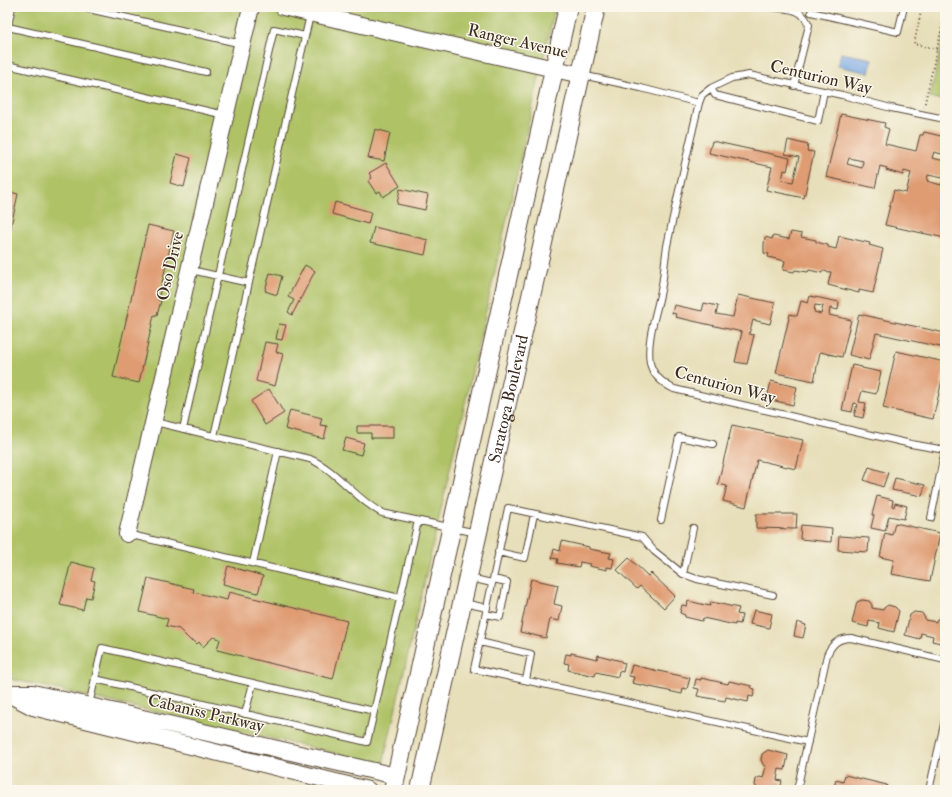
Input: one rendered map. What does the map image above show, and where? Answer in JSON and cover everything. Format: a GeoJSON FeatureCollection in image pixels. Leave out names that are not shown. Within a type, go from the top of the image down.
{"type":"FeatureCollection","features":[{"type":"Feature","properties":{"kind":"main road","name":"Saratoga Boulevard"},"geometry":{"type":"LineString","coordinates":[[394,783],[568,7]]}},
{"type":"Feature","properties":{"kind":"main road","name":"Saratoga Boulevard"},"geometry":{"type":"LineString","coordinates":[[420,790],[596,7]]}},
{"type":"Feature","properties":{"kind":"street","name":"Oso Drive"},"geometry":{"type":"LineString","coordinates":[[127,534],[251,7]]}},
{"type":"Feature","properties":{"kind":"street","name":"Ranger Avenue"},"geometry":{"type":"LineString","coordinates":[[283,7],[580,75]]}},
{"type":"Feature","properties":{"kind":"street","name":"Cabaniss Parkway"},"geometry":{"type":"LineString","coordinates":[[87,713],[394,783]]}},
{"type":"Feature","properties":{"kind":"street","name":"Cabaniss Parkway"},"geometry":{"type":"LineString","coordinates":[[87,713],[368,790]]}},
{"type":"Feature","properties":{"kind":"lane"},"geometry":{"type":"LineString","coordinates":[[12,7],[7,29],[206,72]]}},
{"type":"Feature","properties":{"kind":"lane"},"geometry":{"type":"LineString","coordinates":[[80,7],[242,44]]}},
{"type":"Feature","properties":{"kind":"lane"},"geometry":{"type":"LineString","coordinates":[[773,7],[800,12],[805,17],[809,25],[794,86]]}},
{"type":"Feature","properties":{"kind":"lane"},"geometry":{"type":"LineString","coordinates":[[805,17],[812,10],[898,32],[904,7]]}},
{"type":"Feature","properties":{"kind":"lane"},"geometry":{"type":"LineString","coordinates":[[214,436],[311,13]]}},
{"type":"Feature","properties":{"kind":"lane"},"geometry":{"type":"LineString","coordinates":[[183,429],[274,29],[305,36]]}},
{"type":"Feature","properties":{"kind":"lane"},"geometry":{"type":"LineString","coordinates":[[7,65],[226,115]]}},
{"type":"Feature","properties":{"kind":"lane"},"geometry":{"type":"LineString","coordinates":[[580,75],[641,88],[699,103]]}},
{"type":"Feature","properties":{"kind":"lane","name":"Centurion Way"},"geometry":{"type":"LineString","coordinates":[[945,120],[749,75],[732,78],[711,88],[702,95],[699,103],[677,197],[667,248],[662,285],[649,348],[651,365],[656,374],[663,383],[674,389],[911,444],[945,450]]}},
{"type":"Feature","properties":{"kind":"lane"},"geometry":{"type":"LineString","coordinates":[[711,88],[715,95],[818,121],[824,91]]}},
{"type":"Feature","properties":{"kind":"lane"},"geometry":{"type":"LineString","coordinates":[[189,269],[249,283]]}},
{"type":"Feature","properties":{"kind":"lane"},"geometry":{"type":"LineString","coordinates":[[153,422],[316,461],[377,510],[387,515],[478,533]]}},
{"type":"Feature","properties":{"kind":"lane"},"geometry":{"type":"LineString","coordinates":[[661,520],[679,436],[713,444]]}},
{"type":"Feature","properties":{"kind":"lane"},"geometry":{"type":"LineString","coordinates":[[931,518],[945,450]]}},
{"type":"Feature","properties":{"kind":"lane"},"geometry":{"type":"LineString","coordinates":[[253,563],[278,451]]}},
{"type":"Feature","properties":{"kind":"lane"},"geometry":{"type":"LineString","coordinates":[[773,595],[697,580],[683,574],[654,551],[642,537],[508,508],[474,669],[808,742]]}},
{"type":"Feature","properties":{"kind":"lane"},"geometry":{"type":"LineString","coordinates":[[498,552],[526,558],[534,514]]}},
{"type":"Feature","properties":{"kind":"lane"},"geometry":{"type":"LineString","coordinates":[[95,679],[367,742],[418,521]]}},
{"type":"Feature","properties":{"kind":"lane"},"geometry":{"type":"LineString","coordinates":[[683,574],[693,528]]}},
{"type":"Feature","properties":{"kind":"lane"},"geometry":{"type":"LineString","coordinates":[[127,534],[400,598]]}},
{"type":"Feature","properties":{"kind":"lane"},"geometry":{"type":"LineString","coordinates":[[463,603],[500,617],[507,582],[468,578]]}},
{"type":"Feature","properties":{"kind":"lane"},"geometry":{"type":"LineString","coordinates":[[797,790],[827,655],[831,647],[836,642],[844,638],[851,638],[945,660]]}},
{"type":"Feature","properties":{"kind":"lane"},"geometry":{"type":"LineString","coordinates":[[480,642],[531,654],[526,680]]}},
{"type":"Feature","properties":{"kind":"lane"},"geometry":{"type":"LineString","coordinates":[[87,713],[102,648],[374,711]]}},
{"type":"Feature","properties":{"kind":"lane"},"geometry":{"type":"LineString","coordinates":[[245,714],[253,683]]}},
{"type":"Feature","properties":{"kind":"lane"},"geometry":{"type":"LineString","coordinates":[[929,790],[945,720]]}},
{"type":"Feature","properties":{"kind":"path"},"geometry":{"type":"LineString","coordinates":[[922,7],[914,44],[937,49]]}},
{"type":"Feature","properties":{"kind":"path"},"geometry":{"type":"LineString","coordinates":[[922,114],[945,13]]}},
{"type":"Feature","properties":{"kind":"green space"},"geometry":{"type":"Polygon","coordinates":[[[7,7],[555,7],[383,764],[7,678],[7,7]]]}},
{"type":"Feature","properties":{"kind":"green space"},"geometry":{"type":"Polygon","coordinates":[[[945,30],[945,101],[930,97],[945,30]]]}},
{"type":"Feature","properties":{"kind":"water"},"geometry":{"type":"Polygon","coordinates":[[[841,53],[872,59],[869,73],[838,66],[841,53]]]}},
{"type":"Feature","properties":{"kind":"building"},"geometry":{"type":"Polygon","coordinates":[[[841,114],[885,123],[884,127],[889,129],[885,144],[916,151],[920,135],[923,135],[924,132],[945,137],[945,155],[934,152],[932,158],[945,161],[945,238],[885,225],[894,190],[906,193],[911,173],[904,171],[903,175],[886,170],[887,168],[880,166],[875,188],[826,177],[841,114]],[[849,158],[847,164],[862,168],[863,161],[849,158]],[[928,175],[927,181],[941,185],[943,178],[928,175]]]}},
{"type":"Feature","properties":{"kind":"building"},"geometry":{"type":"Polygon","coordinates":[[[375,129],[390,133],[384,161],[368,158],[375,129]]]}},
{"type":"Feature","properties":{"kind":"building"},"geometry":{"type":"Polygon","coordinates":[[[788,140],[808,145],[807,151],[814,152],[804,198],[766,190],[772,167],[709,153],[712,141],[790,158],[787,171],[784,170],[782,180],[793,182],[799,157],[785,154],[788,140]]]}},
{"type":"Feature","properties":{"kind":"building"},"geometry":{"type":"Polygon","coordinates":[[[177,154],[191,158],[184,187],[170,183],[177,154]]]}},
{"type":"Feature","properties":{"kind":"building"},"geometry":{"type":"Polygon","coordinates":[[[386,163],[400,186],[383,197],[380,191],[376,193],[368,181],[372,178],[369,173],[386,163]]]}},
{"type":"Feature","properties":{"kind":"building"},"geometry":{"type":"Polygon","coordinates":[[[400,189],[428,195],[425,210],[397,204],[400,189]]]}},
{"type":"Feature","properties":{"kind":"building"},"geometry":{"type":"Polygon","coordinates":[[[7,191],[18,194],[8,240],[7,239],[7,191]]]}},
{"type":"Feature","properties":{"kind":"building"},"geometry":{"type":"Polygon","coordinates":[[[335,202],[371,212],[368,224],[332,214],[335,202]]]}},
{"type":"Feature","properties":{"kind":"building"},"geometry":{"type":"Polygon","coordinates":[[[148,225],[174,231],[158,300],[161,301],[157,315],[154,315],[139,383],[113,377],[148,225]]]}},
{"type":"Feature","properties":{"kind":"building"},"geometry":{"type":"Polygon","coordinates":[[[374,227],[428,240],[425,255],[370,243],[374,227]]]}},
{"type":"Feature","properties":{"kind":"building"},"geometry":{"type":"Polygon","coordinates":[[[791,232],[802,234],[801,237],[816,240],[816,242],[836,249],[839,236],[870,243],[869,245],[883,249],[873,293],[859,290],[859,293],[828,285],[831,272],[822,271],[822,273],[809,270],[808,272],[795,270],[794,272],[783,270],[785,261],[768,257],[769,254],[764,253],[765,237],[772,239],[773,236],[789,239],[791,232]]]}},
{"type":"Feature","properties":{"kind":"building"},"geometry":{"type":"Polygon","coordinates":[[[305,265],[315,271],[292,315],[288,312],[294,300],[288,297],[305,265]]]}},
{"type":"Feature","properties":{"kind":"building"},"geometry":{"type":"Polygon","coordinates":[[[270,273],[282,276],[277,295],[265,291],[270,273]]]}},
{"type":"Feature","properties":{"kind":"building"},"geometry":{"type":"Polygon","coordinates":[[[738,295],[775,303],[770,324],[753,320],[749,334],[754,335],[747,364],[735,362],[742,332],[675,317],[676,314],[672,313],[674,305],[702,311],[704,303],[718,306],[716,314],[733,317],[738,295]]]}},
{"type":"Feature","properties":{"kind":"building"},"geometry":{"type":"Polygon","coordinates":[[[810,296],[839,302],[838,310],[830,308],[829,315],[851,320],[842,357],[820,352],[814,381],[776,373],[790,314],[797,316],[801,301],[808,303],[810,296]],[[815,305],[814,312],[821,314],[823,306],[815,305]]]}},
{"type":"Feature","properties":{"kind":"building"},"geometry":{"type":"Polygon","coordinates":[[[859,314],[945,333],[945,348],[876,333],[869,360],[849,355],[859,314]]]}},
{"type":"Feature","properties":{"kind":"building"},"geometry":{"type":"Polygon","coordinates":[[[279,324],[286,325],[282,340],[276,339],[279,324]]]}},
{"type":"Feature","properties":{"kind":"building"},"geometry":{"type":"Polygon","coordinates":[[[265,342],[278,344],[276,352],[283,354],[275,386],[256,381],[265,342]]]}},
{"type":"Feature","properties":{"kind":"building"},"geometry":{"type":"Polygon","coordinates":[[[896,351],[945,362],[933,419],[883,408],[896,351]]]}},
{"type":"Feature","properties":{"kind":"building"},"geometry":{"type":"Polygon","coordinates":[[[852,365],[881,372],[876,394],[862,391],[859,402],[866,403],[863,418],[854,416],[857,404],[854,403],[852,412],[842,410],[852,365]]]}},
{"type":"Feature","properties":{"kind":"building"},"geometry":{"type":"Polygon","coordinates":[[[771,381],[797,387],[793,405],[767,399],[771,381]]]}},
{"type":"Feature","properties":{"kind":"building"},"geometry":{"type":"Polygon","coordinates":[[[269,389],[284,413],[265,425],[251,401],[269,389]]]}},
{"type":"Feature","properties":{"kind":"building"},"geometry":{"type":"Polygon","coordinates":[[[290,410],[322,418],[320,425],[327,426],[324,439],[285,429],[290,410]]]}},
{"type":"Feature","properties":{"kind":"building"},"geometry":{"type":"Polygon","coordinates":[[[732,425],[803,440],[796,469],[757,460],[746,507],[723,501],[727,486],[718,484],[732,425]]]}},
{"type":"Feature","properties":{"kind":"building"},"geometry":{"type":"Polygon","coordinates":[[[357,426],[393,426],[393,438],[371,438],[371,433],[357,433],[357,426]]]}},
{"type":"Feature","properties":{"kind":"building"},"geometry":{"type":"Polygon","coordinates":[[[346,438],[364,443],[361,455],[342,450],[346,438]]]}},
{"type":"Feature","properties":{"kind":"building"},"geometry":{"type":"Polygon","coordinates":[[[869,467],[888,473],[883,487],[864,480],[869,467]]]}},
{"type":"Feature","properties":{"kind":"building"},"geometry":{"type":"Polygon","coordinates":[[[895,478],[925,485],[922,496],[892,490],[895,478]]]}},
{"type":"Feature","properties":{"kind":"building"},"geometry":{"type":"Polygon","coordinates":[[[877,496],[893,500],[892,506],[894,507],[895,503],[907,506],[904,519],[889,516],[885,531],[871,528],[874,515],[872,515],[877,496]]]}},
{"type":"Feature","properties":{"kind":"building"},"geometry":{"type":"Polygon","coordinates":[[[756,514],[797,514],[796,529],[756,528],[756,514]]]}},
{"type":"Feature","properties":{"kind":"building"},"geometry":{"type":"Polygon","coordinates":[[[895,523],[940,533],[930,581],[891,574],[894,560],[880,557],[885,533],[892,535],[895,523]]]}},
{"type":"Feature","properties":{"kind":"building"},"geometry":{"type":"Polygon","coordinates":[[[801,525],[832,528],[831,542],[800,539],[801,525]]]}},
{"type":"Feature","properties":{"kind":"building"},"geometry":{"type":"Polygon","coordinates":[[[839,536],[869,538],[868,552],[838,550],[839,536]]]}},
{"type":"Feature","properties":{"kind":"building"},"geometry":{"type":"Polygon","coordinates":[[[562,541],[589,547],[589,549],[611,553],[609,558],[614,559],[612,568],[607,567],[607,570],[589,566],[590,564],[580,562],[579,567],[557,563],[558,559],[552,558],[554,549],[560,551],[562,541]]]}},
{"type":"Feature","properties":{"kind":"building"},"geometry":{"type":"Polygon","coordinates":[[[629,558],[648,576],[651,573],[675,596],[664,608],[640,586],[637,589],[617,570],[629,558]]]}},
{"type":"Feature","properties":{"kind":"building"},"geometry":{"type":"Polygon","coordinates":[[[71,562],[94,568],[91,580],[95,581],[91,598],[86,597],[83,610],[60,605],[71,562]]]}},
{"type":"Feature","properties":{"kind":"building"},"geometry":{"type":"Polygon","coordinates":[[[228,566],[263,576],[258,593],[223,584],[228,566]]]}},
{"type":"Feature","properties":{"kind":"building"},"geometry":{"type":"Polygon","coordinates":[[[148,578],[194,589],[193,592],[227,600],[229,592],[347,621],[333,679],[217,650],[220,639],[213,637],[203,647],[199,642],[197,644],[193,640],[191,641],[179,629],[166,626],[168,619],[140,612],[148,578]]]}},
{"type":"Feature","properties":{"kind":"building"},"geometry":{"type":"Polygon","coordinates":[[[531,579],[558,585],[554,604],[562,606],[559,621],[550,619],[546,638],[520,632],[531,579]]]}},
{"type":"Feature","properties":{"kind":"building"},"geometry":{"type":"Polygon","coordinates":[[[862,600],[869,601],[872,608],[883,610],[888,605],[895,607],[899,611],[894,632],[879,628],[880,623],[869,621],[868,627],[852,623],[857,602],[862,600]]]}},
{"type":"Feature","properties":{"kind":"building"},"geometry":{"type":"Polygon","coordinates":[[[688,601],[710,606],[711,602],[739,608],[737,614],[742,615],[740,624],[735,623],[735,625],[703,618],[702,621],[685,617],[685,615],[680,613],[682,605],[687,606],[688,601]]]}},
{"type":"Feature","properties":{"kind":"building"},"geometry":{"type":"Polygon","coordinates":[[[754,610],[772,614],[769,628],[750,624],[754,610]]]}},
{"type":"Feature","properties":{"kind":"building"},"geometry":{"type":"Polygon","coordinates":[[[914,612],[922,613],[925,620],[936,622],[936,620],[941,617],[945,619],[945,644],[932,641],[933,636],[921,633],[920,639],[905,635],[910,615],[914,612]]]}},
{"type":"Feature","properties":{"kind":"building"},"geometry":{"type":"Polygon","coordinates":[[[797,622],[806,625],[803,638],[794,636],[797,622]]]}},
{"type":"Feature","properties":{"kind":"building"},"geometry":{"type":"Polygon","coordinates":[[[571,653],[597,659],[598,655],[621,661],[625,663],[623,672],[619,671],[618,677],[596,672],[595,676],[568,670],[569,664],[564,663],[566,654],[571,655],[571,653]]]}},
{"type":"Feature","properties":{"kind":"building"},"geometry":{"type":"Polygon","coordinates":[[[632,665],[690,678],[687,689],[683,688],[682,694],[632,683],[634,677],[629,676],[632,665]]]}},
{"type":"Feature","properties":{"kind":"building"},"geometry":{"type":"Polygon","coordinates":[[[701,678],[728,684],[729,681],[752,686],[751,688],[755,689],[753,697],[749,696],[748,702],[726,697],[725,701],[697,696],[699,689],[694,688],[696,679],[701,680],[701,678]]]}},
{"type":"Feature","properties":{"kind":"building"},"geometry":{"type":"Polygon","coordinates":[[[768,750],[788,755],[785,770],[779,769],[777,780],[782,781],[780,790],[758,790],[755,785],[756,779],[760,777],[763,778],[766,766],[764,766],[761,760],[762,754],[768,750]]]}},
{"type":"Feature","properties":{"kind":"building"},"geometry":{"type":"Polygon","coordinates":[[[845,775],[887,785],[885,790],[833,790],[836,780],[843,782],[845,775]]]}}]}
